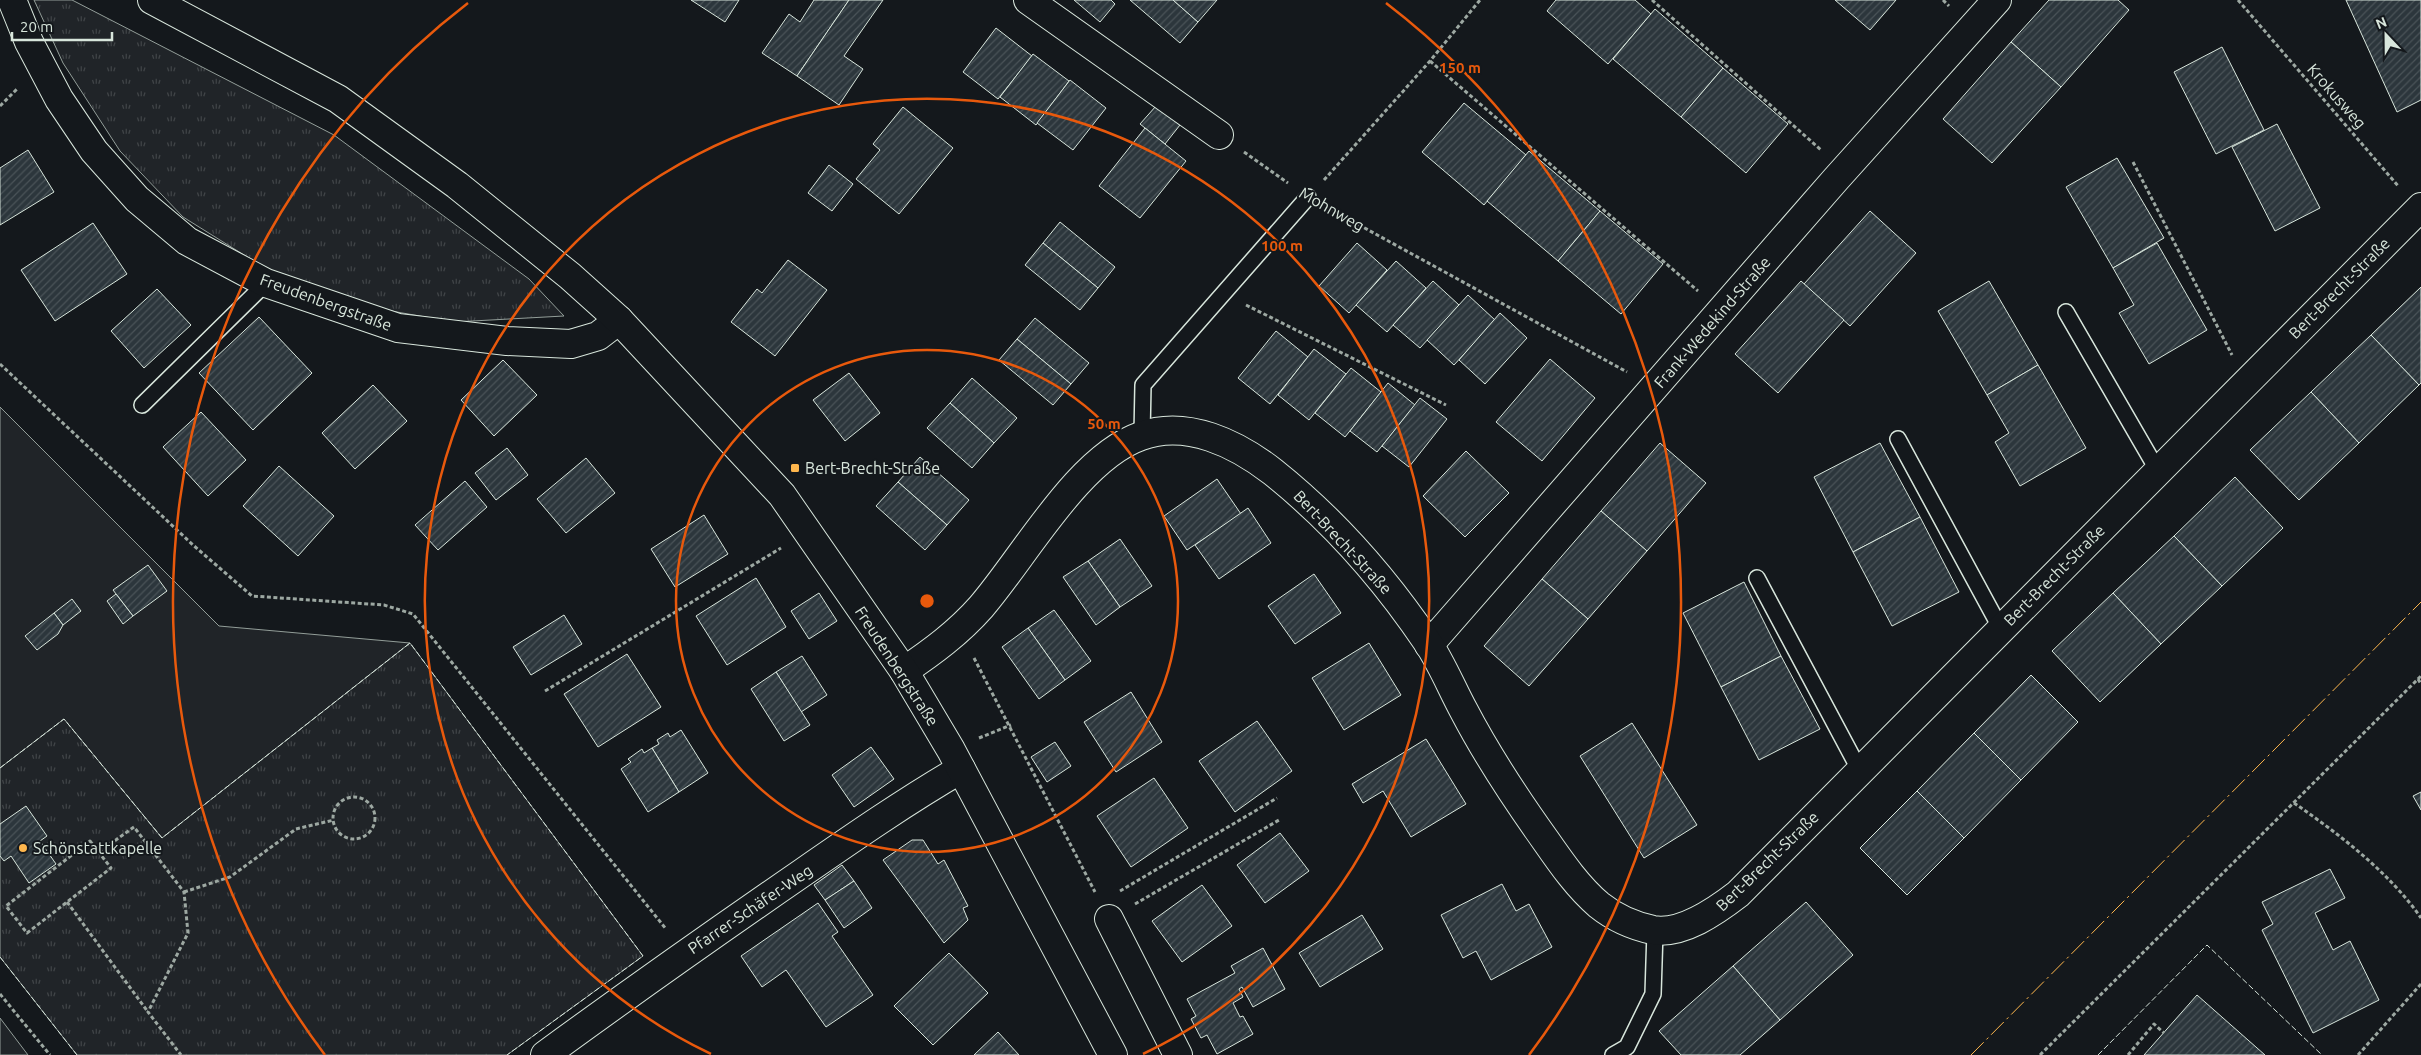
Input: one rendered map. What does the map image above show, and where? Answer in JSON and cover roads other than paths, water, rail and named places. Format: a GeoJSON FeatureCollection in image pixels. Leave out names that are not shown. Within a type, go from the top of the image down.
{"type":"FeatureCollection","features":[{"type":"Feature","properties":{"kind":"street","name":"Freudenbergstraße"},"geometry":{"type":"LineString","coordinates":[[12,0],[29,42],[59,99],[94,150],[136,199],[187,241],[266,283],[398,328],[507,341],[571,344],[598,336],[619,320]]}},
{"type":"Feature","properties":{"kind":"street","name":"Freudenbergstraße"},"geometry":{"type":"LineString","coordinates":[[152,0],[338,98],[457,185],[570,276],[619,320],[782,495],[904,671],[961,769],[1113,1055]]}},
{"type":"Feature","properties":{"kind":"street"},"geometry":{"type":"LineString","coordinates":[[1028,0],[1219,135]]}},
{"type":"Feature","properties":{"kind":"street","name":"Frank-Wedekind-Straße"},"geometry":{"type":"LineString","coordinates":[[1429,645],[1844,170],[1998,0]]}},
{"type":"Feature","properties":{"kind":"street","name":"Bert-Brecht-Straße"},"geometry":{"type":"LineString","coordinates":[[904,671],[960,631],[983,605],[1082,477],[1112,450],[1142,435],[1167,431],[1199,433],[1227,444],[1256,459],[1306,499],[1380,577],[1429,645],[1465,714],[1512,793],[1575,881],[1600,905],[1624,920],[1655,931],[1685,926],[1719,909],[1738,894],[2420,208]]}},
{"type":"Feature","properties":{"kind":"street","name":"Pfarrer-Schäfer-Weg"},"geometry":{"type":"LineString","coordinates":[[545,1055],[686,953],[884,817],[961,769]]}},
{"type":"Feature","properties":{"kind":"street"},"geometry":{"type":"LineString","coordinates":[[1104,911],[1178,1055]]}},
{"type":"Feature","properties":{"kind":"lane"},"geometry":{"type":"LineString","coordinates":[[1142,435],[1142,385],[1308,197]]}},
{"type":"Feature","properties":{"kind":"lane"},"geometry":{"type":"LineString","coordinates":[[142,405],[266,283]]}},
{"type":"Feature","properties":{"kind":"lane"},"geometry":{"type":"LineString","coordinates":[[2066,312],[2158,471]]}},
{"type":"Feature","properties":{"kind":"lane"},"geometry":{"type":"LineString","coordinates":[[1898,438],[2002,629]]}},
{"type":"Feature","properties":{"kind":"lane"},"geometry":{"type":"LineString","coordinates":[[1757,578],[1860,771]]}},
{"type":"Feature","properties":{"kind":"lane"},"geometry":{"type":"LineString","coordinates":[[1612,1055],[1626,1047],[1652,994],[1655,931]]}},
{"type":"Feature","properties":{"kind":"place","name":"Bert-Brecht-Straße"},"geometry":{"type":"Point","coordinates":[795,468]}},
{"type":"Feature","properties":{"kind":"place","name":"Schönstattkapelle"},"geometry":{"type":"Point","coordinates":[23,848]}}]}
